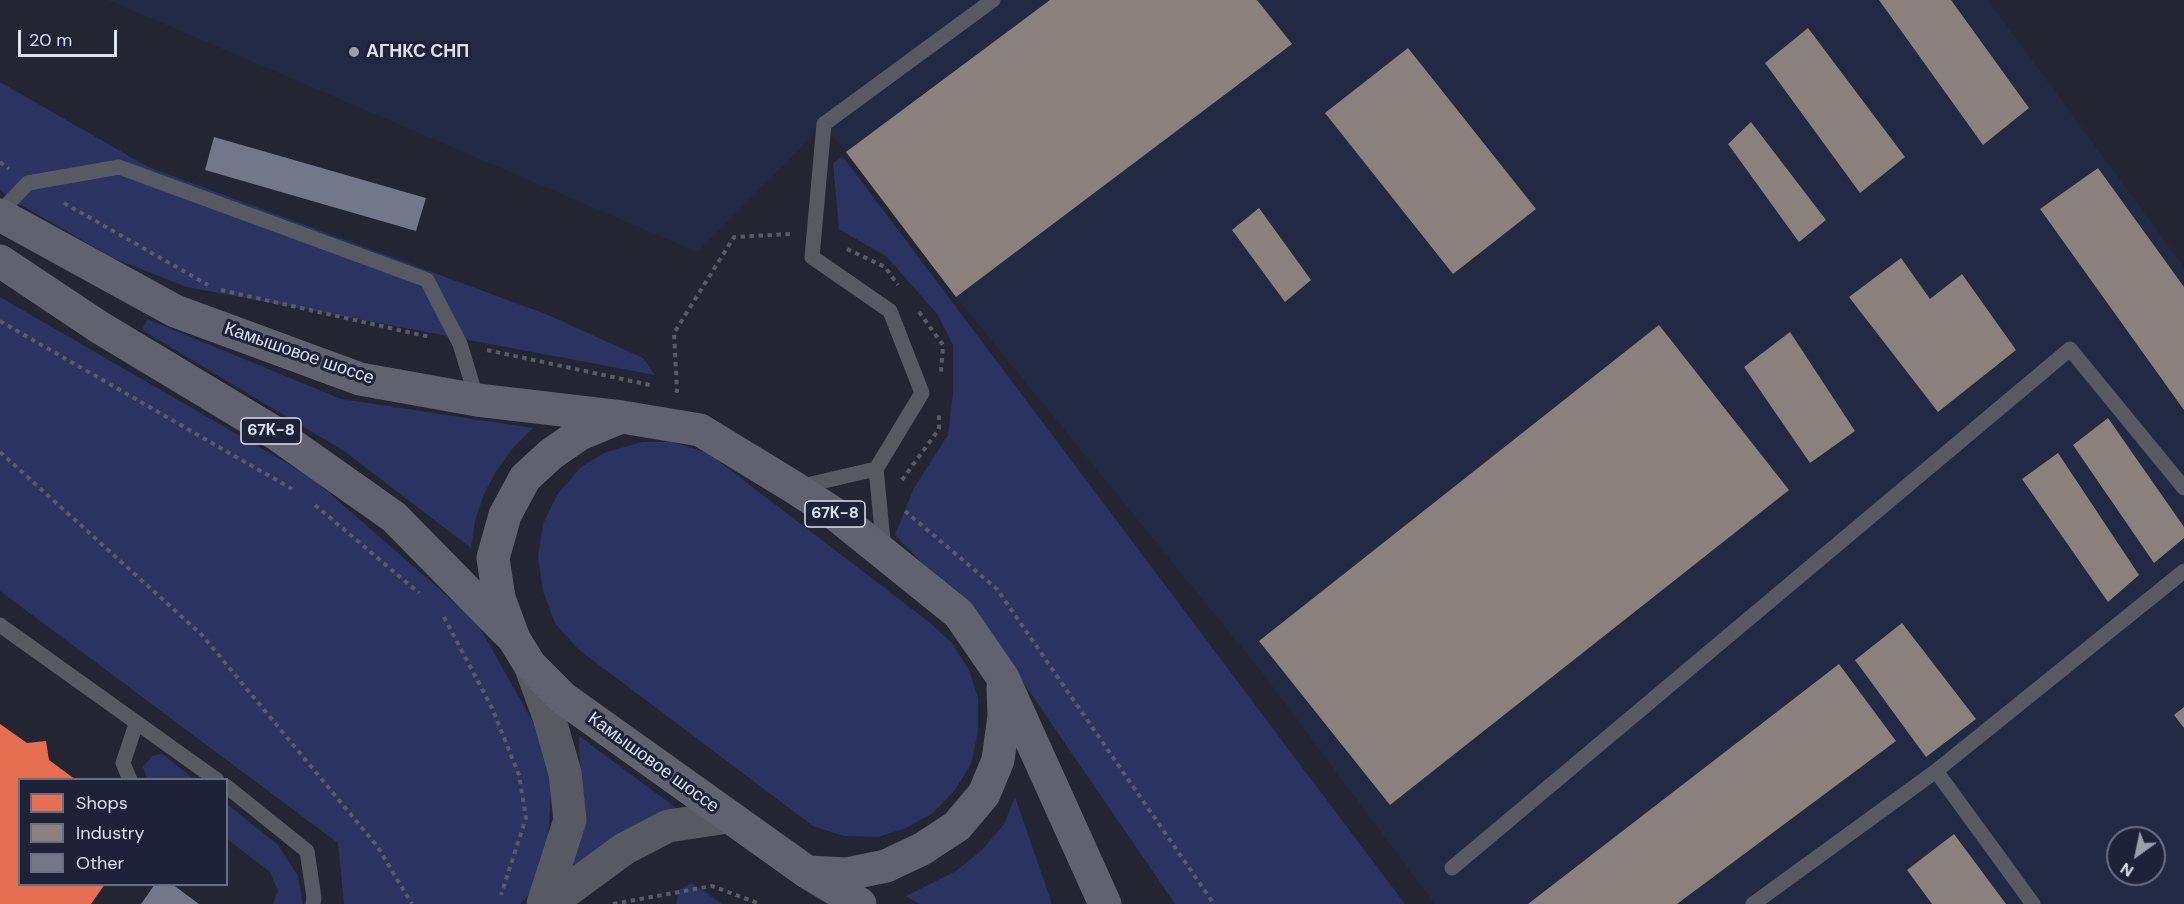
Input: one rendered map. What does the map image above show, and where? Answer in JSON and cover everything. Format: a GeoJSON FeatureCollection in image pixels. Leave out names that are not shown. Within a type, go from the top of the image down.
{"type":"FeatureCollection","features":[{"type":"Feature","properties":{"kind":"main road","name":"Камышовое шоссе"},"geometry":{"type":"LineString","coordinates":[[0,213],[175,311],[360,379],[477,400],[622,417],[700,430],[795,488],[835,514],[959,614],[1003,678],[1105,904]]}},
{"type":"Feature","properties":{"kind":"main road","name":"Камышовое шоссе"},"geometry":{"type":"LineString","coordinates":[[0,261],[99,327],[275,433],[394,517],[522,652],[562,698],[807,872],[860,904]]}},
{"type":"Feature","properties":{"kind":"main road","name":"Камышовое шоссе"},"geometry":{"type":"LineString","coordinates":[[522,652],[499,598],[493,558],[506,515],[525,478],[551,454],[580,434],[622,417]]}},
{"type":"Feature","properties":{"kind":"main road"},"geometry":{"type":"LineString","coordinates":[[522,652],[549,717],[565,773],[570,820],[543,904]]}},
{"type":"Feature","properties":{"kind":"main road"},"geometry":{"type":"LineString","coordinates":[[807,872],[846,874],[886,866],[922,849],[957,826],[984,794],[998,760],[1004,716],[1003,678]]}},
{"type":"Feature","properties":{"kind":"main road"},"geometry":{"type":"LineString","coordinates":[[549,904],[624,849],[668,826],[728,817]]}},
{"type":"Feature","properties":{"kind":"lane"},"geometry":{"type":"LineString","coordinates":[[885,554],[876,469],[922,393],[890,311],[812,257],[824,124],[993,0]]}},
{"type":"Feature","properties":{"kind":"lane"},"geometry":{"type":"LineString","coordinates":[[0,213],[28,183],[118,167],[427,280],[460,344],[477,400]]}},
{"type":"Feature","properties":{"kind":"lane"},"geometry":{"type":"LineString","coordinates":[[1452,868],[2070,350],[2184,488]]}},
{"type":"Feature","properties":{"kind":"lane"},"geometry":{"type":"LineString","coordinates":[[795,488],[876,469]]}},
{"type":"Feature","properties":{"kind":"lane"},"geometry":{"type":"LineString","coordinates":[[1752,904],[1936,771],[2184,570]]}},
{"type":"Feature","properties":{"kind":"lane"},"geometry":{"type":"LineString","coordinates":[[0,625],[214,778]]}},
{"type":"Feature","properties":{"kind":"lane"},"geometry":{"type":"LineString","coordinates":[[129,778],[123,762],[136,724]]}},
{"type":"Feature","properties":{"kind":"lane"},"geometry":{"type":"LineString","coordinates":[[1936,771],[2033,904]]}},
{"type":"Feature","properties":{"kind":"lane"},"geometry":{"type":"LineString","coordinates":[[228,788],[307,851],[313,904]]}},
{"type":"Feature","properties":{"kind":"path"},"geometry":{"type":"LineString","coordinates":[[0,321],[294,490]]}},
{"type":"Feature","properties":{"kind":"path"},"geometry":{"type":"LineString","coordinates":[[0,452],[202,635],[377,846],[412,904]]}},
{"type":"Feature","properties":{"kind":"path"},"geometry":{"type":"LineString","coordinates":[[878,488],[997,589],[1214,904]]}},
{"type":"Feature","properties":{"kind":"path"},"geometry":{"type":"LineString","coordinates":[[314,504],[423,597]]}},
{"type":"Feature","properties":{"kind":"path"},"geometry":{"type":"LineString","coordinates":[[441,612],[492,708],[519,775],[526,818],[501,895]]}},
{"type":"Feature","properties":{"kind":"path"},"geometry":{"type":"LineString","coordinates":[[613,904],[712,886],[760,904]]}},
{"type":"Feature","properties":{"kind":"shaded area"},"geometry":{"type":"Polygon","coordinates":[[[108,0],[1988,0],[2184,267],[2184,904],[1435,904],[1257,666],[956,297],[824,124],[697,252],[108,0]]]}},
{"type":"Feature","properties":{"kind":"shaded area"},"geometry":{"type":"Polygon","coordinates":[[[0,82],[148,167],[548,315],[643,358],[655,375],[187,287],[113,258],[16,202],[0,190],[0,82]]]}},
{"type":"Feature","properties":{"kind":"shaded area"},"geometry":{"type":"Polygon","coordinates":[[[843,157],[1405,904],[1175,904],[986,628],[895,535],[914,488],[948,435],[953,393],[953,345],[938,315],[887,257],[839,229],[833,163],[843,157]]]}},
{"type":"Feature","properties":{"kind":"shaded area"},"geometry":{"type":"Polygon","coordinates":[[[0,297],[311,477],[476,621],[547,747],[551,794],[548,836],[537,885],[521,904],[344,904],[338,843],[0,591],[0,297]]]}},
{"type":"Feature","properties":{"kind":"shaded area"},"geometry":{"type":"Polygon","coordinates":[[[147,319],[341,399],[533,428],[513,448],[497,470],[484,494],[475,521],[471,548],[344,451],[142,330],[147,319]]]}},
{"type":"Feature","properties":{"kind":"shaded area"},"geometry":{"type":"Polygon","coordinates":[[[642,442],[673,442],[708,453],[929,622],[952,643],[969,670],[978,698],[978,732],[971,764],[955,790],[933,813],[906,828],[878,837],[844,836],[813,826],[578,649],[555,623],[543,591],[538,557],[543,524],[557,495],[580,468],[604,453],[642,442]]]}},
{"type":"Feature","properties":{"kind":"shaded area"},"geometry":{"type":"Polygon","coordinates":[[[579,736],[683,813],[563,881],[581,803],[579,736]]]}},
{"type":"Feature","properties":{"kind":"shaded area"},"geometry":{"type":"Polygon","coordinates":[[[162,754],[193,778],[147,778],[143,767],[152,756],[162,754]]]}},
{"type":"Feature","properties":{"kind":"shaded area"},"geometry":{"type":"Polygon","coordinates":[[[1015,797],[1052,904],[920,904],[906,896],[956,871],[982,850],[1004,824],[1015,797]]]}},
{"type":"Feature","properties":{"kind":"shaded area"},"geometry":{"type":"Polygon","coordinates":[[[228,805],[278,845],[298,876],[303,904],[273,904],[278,891],[270,872],[228,840],[228,805]]]}},
{"type":"Feature","properties":{"kind":"shaded area"},"geometry":{"type":"Polygon","coordinates":[[[692,883],[722,904],[676,904],[679,890],[692,883]]]}},
{"type":"Feature","properties":{"kind":"building: Shops"},"geometry":{"type":"Polygon","coordinates":[[[0,724],[27,743],[46,741],[49,760],[73,778],[18,778],[18,886],[104,886],[91,904],[0,904],[0,724]]]}},
{"type":"Feature","properties":{"kind":"building: Industry"},"geometry":{"type":"Polygon","coordinates":[[[1050,0],[1257,0],[1292,44],[956,297],[846,152],[1050,0]]]}},
{"type":"Feature","properties":{"kind":"building: Industry"},"geometry":{"type":"Polygon","coordinates":[[[1879,0],[1951,0],[2029,108],[1983,145],[1879,0]]]}},
{"type":"Feature","properties":{"kind":"building: Industry"},"geometry":{"type":"Polygon","coordinates":[[[1808,28],[1905,157],[1860,193],[1765,63],[1808,28]]]}},
{"type":"Feature","properties":{"kind":"building: Industry"},"geometry":{"type":"Polygon","coordinates":[[[1408,48],[1536,209],[1453,274],[1325,113],[1408,48]]]}},
{"type":"Feature","properties":{"kind":"building: Industry"},"geometry":{"type":"Polygon","coordinates":[[[1751,122],[1826,220],[1799,242],[1728,144],[1751,122]]]}},
{"type":"Feature","properties":{"kind":"building: Industry"},"geometry":{"type":"Polygon","coordinates":[[[2098,168],[2184,287],[2184,410],[2040,209],[2098,168]]]}},
{"type":"Feature","properties":{"kind":"building: Industry"},"geometry":{"type":"Polygon","coordinates":[[[1259,208],[1311,280],[1285,302],[1232,230],[1259,208]]]}},
{"type":"Feature","properties":{"kind":"building: Industry"},"geometry":{"type":"Polygon","coordinates":[[[1901,258],[1930,299],[1962,274],[2016,350],[1938,412],[1849,297],[1901,258]]]}},
{"type":"Feature","properties":{"kind":"building: Industry"},"geometry":{"type":"Polygon","coordinates":[[[1659,325],[1789,490],[1390,805],[1259,641],[1659,325]]]}},
{"type":"Feature","properties":{"kind":"building: Industry"},"geometry":{"type":"Polygon","coordinates":[[[1790,332],[1855,431],[1810,463],[1744,367],[1790,332]]]}},
{"type":"Feature","properties":{"kind":"building: Industry"},"geometry":{"type":"Polygon","coordinates":[[[2108,418],[2184,527],[2184,538],[2154,563],[2073,445],[2108,418]]]}},
{"type":"Feature","properties":{"kind":"building: Industry"},"geometry":{"type":"Polygon","coordinates":[[[2058,453],[2139,575],[2108,602],[2022,479],[2058,453]]]}},
{"type":"Feature","properties":{"kind":"building: Industry"},"geometry":{"type":"Polygon","coordinates":[[[1902,623],[1976,719],[1926,757],[1855,660],[1902,623]]]}},
{"type":"Feature","properties":{"kind":"building: Industry"},"geometry":{"type":"Polygon","coordinates":[[[1839,664],[1896,741],[1677,904],[1528,904],[1839,664]]]}},
{"type":"Feature","properties":{"kind":"building: Industry"},"geometry":{"type":"Polygon","coordinates":[[[2184,707],[2184,728],[2174,715],[2184,707]]]}},
{"type":"Feature","properties":{"kind":"building: Industry"},"geometry":{"type":"Polygon","coordinates":[[[1954,834],[2006,904],[1932,904],[1907,870],[1954,834]]]}},
{"type":"Feature","properties":{"kind":"building: Other"},"geometry":{"type":"Polygon","coordinates":[[[214,137],[426,198],[416,231],[205,170],[214,137]]]}},
{"type":"Feature","properties":{"kind":"building: Other"},"geometry":{"type":"Polygon","coordinates":[[[154,886],[175,886],[199,904],[141,904],[154,886]]]}},
{"type":"Feature","properties":{"kind":"place","name":"АГНКС СНП"},"geometry":{"type":"Point","coordinates":[354,52]}}]}
